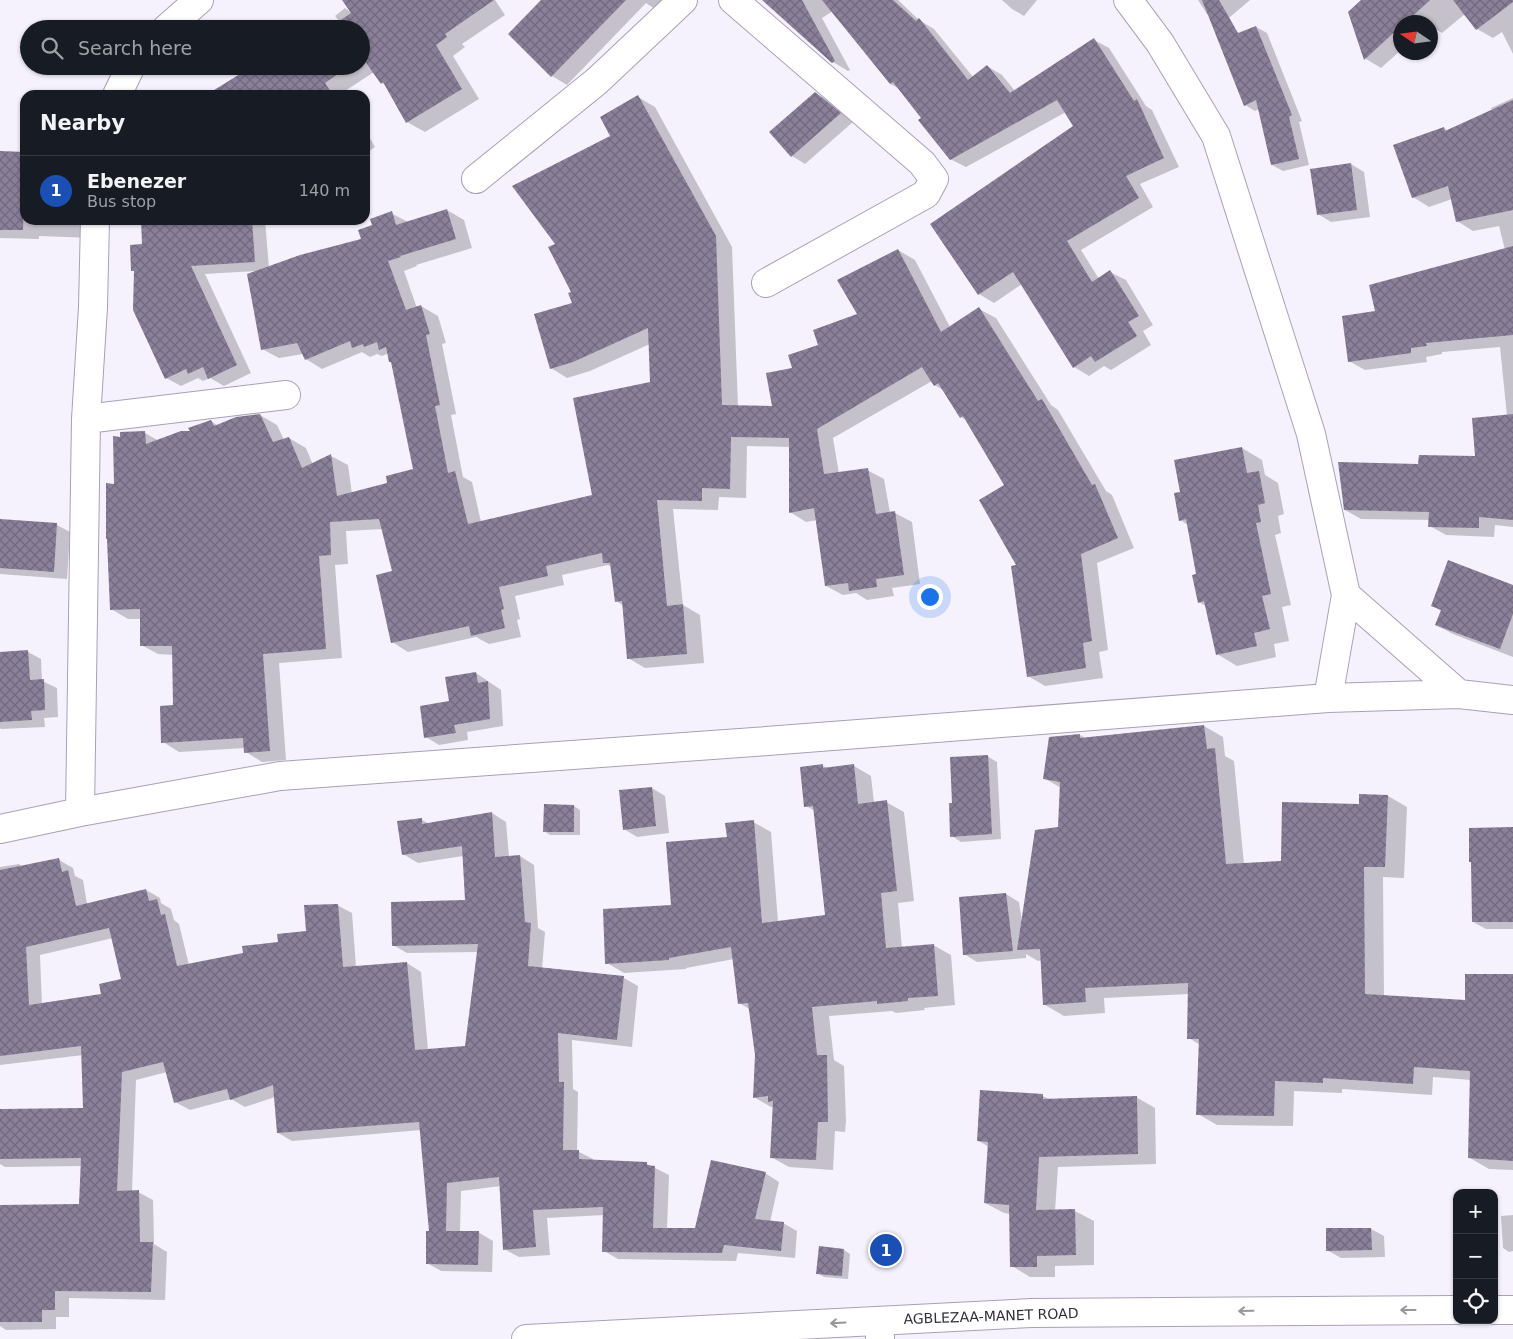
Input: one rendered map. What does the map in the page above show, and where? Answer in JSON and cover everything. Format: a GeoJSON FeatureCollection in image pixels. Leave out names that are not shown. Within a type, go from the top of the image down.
{"type":"FeatureCollection","features":[{"type":"Feature","properties":{"kind":"street"},"geometry":{"type":"LineString","coordinates":[[176,20],[199,0]]}},
{"type":"Feature","properties":{"kind":"street"},"geometry":{"type":"LineString","coordinates":[[476,179],[597,81],[683,0]]}},
{"type":"Feature","properties":{"kind":"street"},"geometry":{"type":"LineString","coordinates":[[733,0],[922,163],[934,179],[926,194],[766,283]]}},
{"type":"Feature","properties":{"kind":"street"},"geometry":{"type":"LineString","coordinates":[[1128,0],[1160,43],[1216,136],[1311,434],[1346,595],[1328,698]]}},
{"type":"Feature","properties":{"kind":"street"},"geometry":{"type":"LineString","coordinates":[[119,90],[127,75]]}},
{"type":"Feature","properties":{"kind":"street"},"geometry":{"type":"LineString","coordinates":[[80,812],[86,419],[95,225]]}},
{"type":"Feature","properties":{"kind":"street"},"geometry":{"type":"LineString","coordinates":[[86,419],[286,395]]}},
{"type":"Feature","properties":{"kind":"street"},"geometry":{"type":"LineString","coordinates":[[1346,595],[1459,694]]}},
{"type":"Feature","properties":{"kind":"street"},"geometry":{"type":"LineString","coordinates":[[0,829],[80,812],[280,776],[734,744],[1328,698],[1459,694],[1513,700]]}},
{"type":"Feature","properties":{"kind":"street","name":"AGBLEZAA-MANET ROAD"},"geometry":{"type":"LineString","coordinates":[[526,1339],[880,1330],[1031,1313],[1453,1310]]}},
{"type":"Feature","properties":{"kind":"street"},"geometry":{"type":"LineString","coordinates":[[1498,1310],[1513,1310]]}},
{"type":"Feature","properties":{"kind":"building"},"geometry":{"type":"Polygon","coordinates":[[[342,0],[494,0],[445,34],[447,37],[436,45],[462,89],[406,123],[383,82],[381,84],[370,68],[370,20],[341,20],[351,13],[342,0]]]}},
{"type":"Feature","properties":{"kind":"building"},"geometry":{"type":"Polygon","coordinates":[[[541,0],[626,0],[551,77],[508,34],[541,0]]]}},
{"type":"Feature","properties":{"kind":"building"},"geometry":{"type":"Polygon","coordinates":[[[762,0],[802,0],[835,61],[832,63],[762,0]]]}},
{"type":"Feature","properties":{"kind":"building"},"geometry":{"type":"Polygon","coordinates":[[[822,0],[893,0],[916,21],[919,18],[968,80],[987,65],[1010,93],[1094,38],[1134,101],[1137,99],[1164,158],[1126,176],[1139,198],[1067,241],[1092,282],[1110,270],[1139,316],[1128,322],[1137,336],[1095,362],[1091,356],[1073,368],[1013,272],[978,295],[930,224],[1073,126],[1057,100],[950,160],[918,120],[921,118],[893,82],[890,84],[822,0]]]}},
{"type":"Feature","properties":{"kind":"building"},"geometry":{"type":"Polygon","coordinates":[[[1202,0],[1219,0],[1238,33],[1256,26],[1292,115],[1289,117],[1299,159],[1271,165],[1256,100],[1244,106],[1202,0]]]}},
{"type":"Feature","properties":{"kind":"building"},"geometry":{"type":"Polygon","coordinates":[[[1361,0],[1430,0],[1414,15],[1393,15],[1393,33],[1364,60],[1348,12],[1361,0]]]}},
{"type":"Feature","properties":{"kind":"building"},"geometry":{"type":"Polygon","coordinates":[[[1453,0],[1513,0],[1513,2],[1476,30],[1453,0]]]}},
{"type":"Feature","properties":{"kind":"building"},"geometry":{"type":"Polygon","coordinates":[[[238,75],[336,75],[325,83],[330,90],[214,90],[238,75]]]}},
{"type":"Feature","properties":{"kind":"building"},"geometry":{"type":"Polygon","coordinates":[[[815,92],[841,113],[791,157],[769,132],[815,92]]]}},
{"type":"Feature","properties":{"kind":"building"},"geometry":{"type":"Polygon","coordinates":[[[638,95],[716,236],[722,405],[772,406],[766,373],[792,368],[788,355],[818,345],[813,330],[857,314],[837,280],[898,249],[941,332],[979,307],[1038,401],[1042,399],[1092,485],[1095,484],[1118,538],[1081,554],[1092,641],[1083,643],[1086,668],[1027,677],[1011,566],[1016,565],[979,500],[1004,485],[963,416],[960,418],[938,383],[934,386],[922,367],[817,429],[824,474],[868,468],[876,514],[895,511],[904,575],[876,579],[877,587],[849,591],[848,583],[825,586],[814,508],[789,513],[789,438],[731,437],[730,489],[702,488],[702,501],[657,500],[667,606],[683,604],[687,654],[627,659],[622,601],[615,602],[610,563],[603,563],[602,553],[546,566],[548,576],[499,587],[504,609],[501,610],[505,628],[471,636],[469,626],[391,643],[376,575],[392,571],[379,519],[330,522],[331,555],[319,556],[326,649],[263,654],[270,751],[244,753],[243,738],[161,743],[160,706],[173,705],[172,646],[140,646],[140,609],[110,610],[106,539],[106,483],[114,484],[113,436],[120,437],[120,432],[145,431],[146,444],[181,431],[190,431],[188,428],[211,420],[214,426],[236,417],[260,414],[273,442],[289,437],[302,468],[331,454],[337,496],[387,483],[386,476],[413,469],[391,362],[389,362],[386,347],[379,350],[377,342],[364,347],[363,344],[352,348],[350,341],[305,360],[297,343],[261,350],[247,274],[300,255],[361,239],[358,230],[372,225],[370,219],[392,211],[396,225],[447,209],[456,239],[388,261],[406,310],[421,305],[430,334],[426,335],[440,405],[435,406],[448,473],[455,471],[468,524],[592,495],[573,398],[650,382],[648,328],[573,362],[550,369],[534,314],[572,303],[568,293],[571,292],[548,247],[555,244],[512,186],[610,136],[600,117],[638,95]]]}},
{"type":"Feature","properties":{"kind":"building"},"geometry":{"type":"Polygon","coordinates":[[[1513,100],[1513,210],[1456,222],[1448,186],[1412,198],[1393,145],[1444,127],[1445,131],[1513,100]]]}},
{"type":"Feature","properties":{"kind":"building"},"geometry":{"type":"Polygon","coordinates":[[[0,151],[20,152],[20,225],[23,225],[23,230],[0,230],[0,151]]]}},
{"type":"Feature","properties":{"kind":"building"},"geometry":{"type":"Polygon","coordinates":[[[1351,163],[1357,210],[1317,215],[1310,169],[1351,163]]]}},
{"type":"Feature","properties":{"kind":"building"},"geometry":{"type":"Polygon","coordinates":[[[141,225],[252,225],[255,262],[191,266],[237,365],[208,379],[203,367],[188,374],[186,369],[165,379],[133,310],[134,271],[131,271],[130,245],[142,244],[141,225]]]}},
{"type":"Feature","properties":{"kind":"building"},"geometry":{"type":"Polygon","coordinates":[[[1513,246],[1513,335],[1426,343],[1427,346],[1411,348],[1411,353],[1348,362],[1342,316],[1375,311],[1369,285],[1513,246]]]}},
{"type":"Feature","properties":{"kind":"building"},"geometry":{"type":"Polygon","coordinates":[[[1513,414],[1513,520],[1479,517],[1479,528],[1428,527],[1429,512],[1344,510],[1338,462],[1418,464],[1419,455],[1475,456],[1472,418],[1513,414]]]}},
{"type":"Feature","properties":{"kind":"building"},"geometry":{"type":"Polygon","coordinates":[[[1242,447],[1247,473],[1259,471],[1265,503],[1258,505],[1261,522],[1256,523],[1271,594],[1262,596],[1270,629],[1254,633],[1257,646],[1216,655],[1204,601],[1198,603],[1192,575],[1196,574],[1186,519],[1179,521],[1174,493],[1180,492],[1174,460],[1242,447]]]}},
{"type":"Feature","properties":{"kind":"building"},"geometry":{"type":"Polygon","coordinates":[[[0,519],[57,523],[54,572],[0,568],[0,519]]]}},
{"type":"Feature","properties":{"kind":"building"},"geometry":{"type":"Polygon","coordinates":[[[1448,560],[1513,585],[1513,614],[1500,649],[1435,625],[1441,610],[1431,606],[1448,560]]]}},
{"type":"Feature","properties":{"kind":"building"},"geometry":{"type":"Polygon","coordinates":[[[28,650],[30,680],[44,679],[45,710],[31,711],[32,720],[0,722],[0,652],[28,650]]]}},
{"type":"Feature","properties":{"kind":"building"},"geometry":{"type":"Polygon","coordinates":[[[476,672],[478,683],[488,681],[490,719],[454,725],[456,733],[424,738],[420,706],[449,701],[445,677],[476,672]]]}},
{"type":"Feature","properties":{"kind":"building"},"geometry":{"type":"Polygon","coordinates":[[[1204,725],[1207,749],[1215,748],[1226,864],[1281,861],[1282,802],[1359,804],[1359,794],[1388,795],[1385,867],[1364,867],[1365,994],[1465,1000],[1465,974],[1513,974],[1513,1161],[1468,1158],[1470,1071],[1414,1067],[1413,1084],[1323,1078],[1323,1083],[1275,1081],[1274,1116],[1196,1115],[1199,1039],[1187,1039],[1188,983],[1085,988],[1086,1002],[1043,1005],[1040,949],[1017,950],[1035,830],[1058,827],[1060,782],[1043,779],[1049,737],[1080,734],[1080,738],[1204,725]]]}},
{"type":"Feature","properties":{"kind":"building"},"geometry":{"type":"Polygon","coordinates":[[[988,755],[992,834],[950,837],[949,803],[952,803],[950,757],[988,755]]]}},
{"type":"Feature","properties":{"kind":"building"},"geometry":{"type":"Polygon","coordinates":[[[823,764],[823,768],[854,764],[858,804],[887,800],[897,891],[881,893],[886,948],[934,944],[938,996],[908,998],[908,1001],[877,1004],[877,1001],[812,1007],[817,1055],[827,1055],[828,1122],[818,1122],[816,1160],[770,1158],[773,1101],[768,1102],[768,1096],[753,1098],[755,1055],[748,1003],[738,1004],[731,947],[669,958],[669,960],[605,964],[603,909],[671,905],[666,842],[727,837],[725,823],[754,820],[762,923],[825,915],[813,806],[804,807],[800,767],[823,764]]]}},
{"type":"Feature","properties":{"kind":"building"},"geometry":{"type":"Polygon","coordinates":[[[652,787],[656,826],[623,830],[619,790],[652,787]]]}},
{"type":"Feature","properties":{"kind":"building"},"geometry":{"type":"Polygon","coordinates":[[[544,804],[574,805],[574,832],[543,832],[544,804]]]}},
{"type":"Feature","properties":{"kind":"building"},"geometry":{"type":"Polygon","coordinates":[[[492,812],[495,857],[520,855],[525,922],[531,923],[528,966],[624,976],[617,1040],[558,1033],[559,1082],[564,1082],[563,1150],[579,1150],[579,1159],[647,1162],[647,1165],[655,1166],[653,1228],[695,1228],[711,1160],[766,1172],[755,1219],[784,1222],[781,1251],[724,1245],[722,1253],[602,1252],[603,1207],[533,1210],[536,1247],[503,1250],[499,1177],[447,1183],[446,1231],[479,1231],[478,1265],[426,1264],[426,1231],[429,1231],[419,1122],[277,1133],[273,1085],[230,1100],[227,1089],[174,1103],[163,1062],[122,1072],[117,1191],[139,1190],[140,1242],[153,1242],[151,1292],[55,1291],[55,1310],[42,1310],[42,1322],[0,1322],[0,1205],[79,1204],[81,1158],[0,1159],[0,1109],[83,1108],[81,1046],[0,1056],[0,870],[59,858],[62,872],[68,870],[76,906],[146,889],[149,901],[157,899],[161,915],[165,914],[177,966],[243,953],[242,946],[278,942],[277,934],[306,931],[304,905],[338,904],[343,967],[407,962],[415,1050],[465,1046],[478,944],[392,946],[391,902],[465,900],[462,846],[402,855],[397,821],[422,818],[422,824],[492,812]],[[109,928],[26,947],[29,1005],[101,994],[99,984],[121,979],[109,928]]]}},
{"type":"Feature","properties":{"kind":"building"},"geometry":{"type":"Polygon","coordinates":[[[1513,827],[1513,922],[1472,922],[1469,828],[1513,827]]]}},
{"type":"Feature","properties":{"kind":"building"},"geometry":{"type":"Polygon","coordinates":[[[1006,893],[1013,951],[963,955],[959,897],[1006,893]]]}},
{"type":"Feature","properties":{"kind":"building"},"geometry":{"type":"Polygon","coordinates":[[[980,1090],[1043,1094],[1043,1099],[1137,1096],[1138,1154],[1039,1157],[1036,1210],[1075,1209],[1076,1255],[1037,1256],[1037,1267],[1010,1267],[1009,1205],[984,1203],[988,1142],[977,1141],[980,1090]]]}},
{"type":"Feature","properties":{"kind":"building"},"geometry":{"type":"Polygon","coordinates":[[[1326,1228],[1371,1228],[1372,1250],[1326,1251],[1326,1228]]]}},
{"type":"Feature","properties":{"kind":"building"},"geometry":{"type":"Polygon","coordinates":[[[819,1246],[844,1249],[842,1276],[816,1274],[819,1246]]]}},
{"type":"Feature","properties":{"kind":"place","name":"Ebenezer"},"geometry":{"type":"Point","coordinates":[886,1250]}}]}
